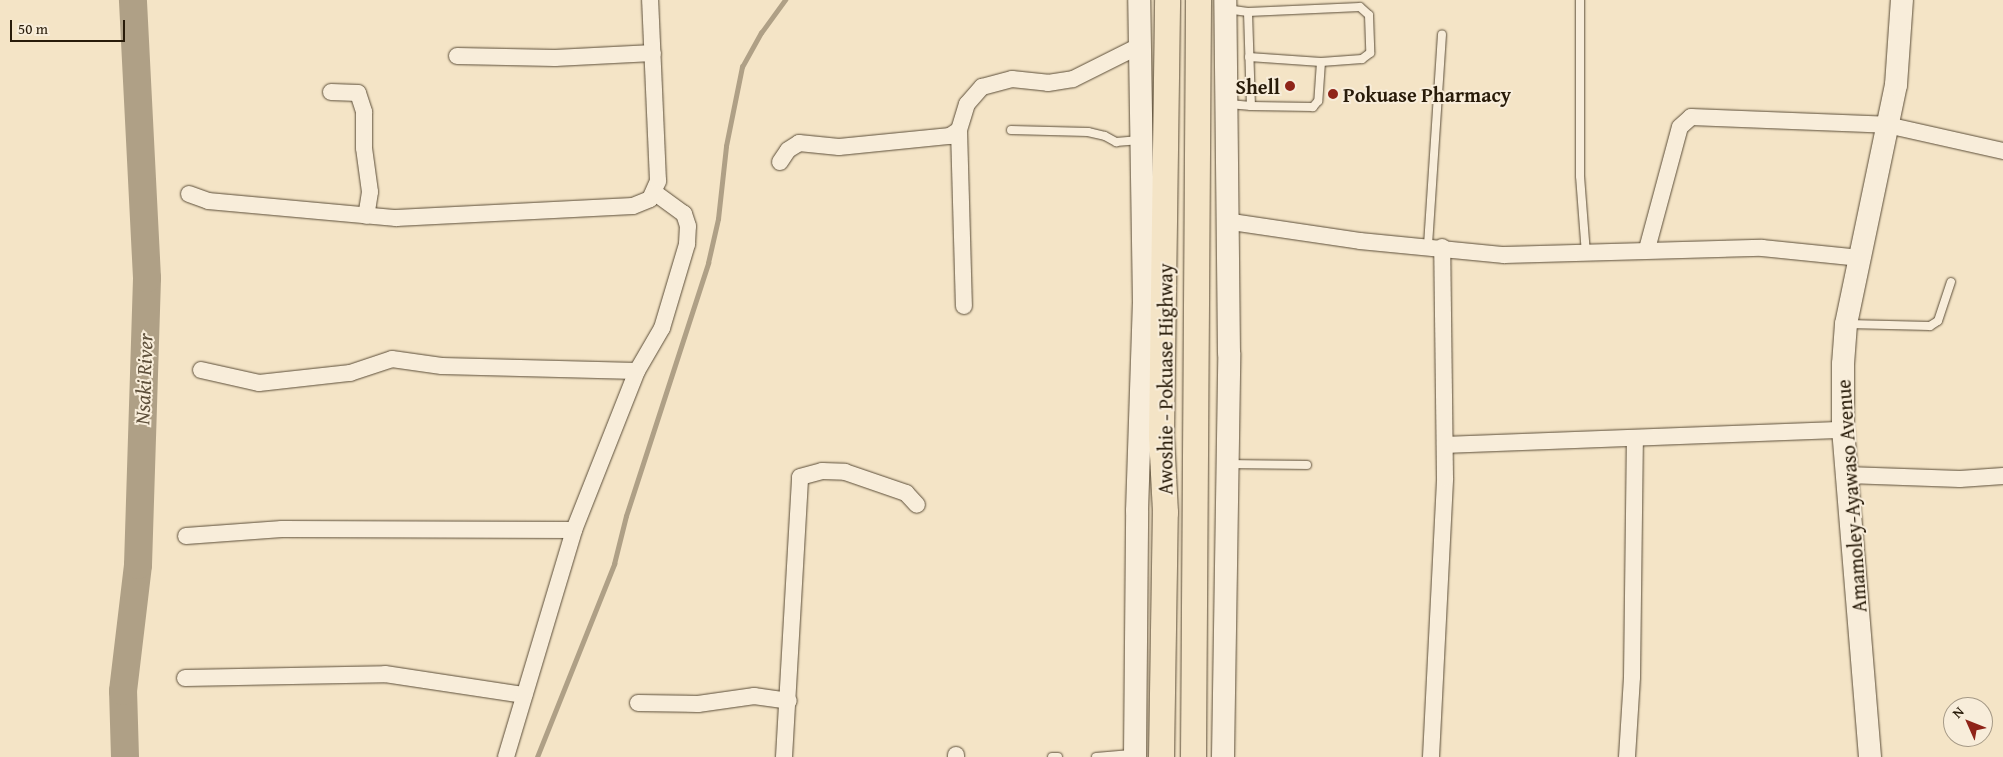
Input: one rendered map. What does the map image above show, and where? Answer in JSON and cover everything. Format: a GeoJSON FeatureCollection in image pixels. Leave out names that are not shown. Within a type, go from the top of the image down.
{"type":"FeatureCollection","features":[{"type":"Feature","properties":{"kind":"main road","name":"Awoshie - Pokuase Highway"},"geometry":{"type":"LineString","coordinates":[[1161,757],[1165,512],[1160,436],[1167,0]]}},
{"type":"Feature","properties":{"kind":"main road","name":"Awoshie - Pokuase Highway"},"geometry":{"type":"LineString","coordinates":[[1193,757],[1198,0]]}},
{"type":"Feature","properties":{"kind":"main road"},"geometry":{"type":"LineString","coordinates":[[1160,436],[1196,442]]}},
{"type":"Feature","properties":{"kind":"street"},"geometry":{"type":"LineString","coordinates":[[189,194],[208,201],[396,218],[633,206],[655,193],[658,181],[650,0]]}},
{"type":"Feature","properties":{"kind":"street"},"geometry":{"type":"LineString","coordinates":[[1135,756],[1144,304],[1139,0]]}},
{"type":"Feature","properties":{"kind":"street","name":"Amamoley-Ayawaso Avenue"},"geometry":{"type":"LineString","coordinates":[[1870,757],[1843,430],[1846,324],[1896,85],[1902,0]]}},
{"type":"Feature","properties":{"kind":"street"},"geometry":{"type":"LineString","coordinates":[[1223,757],[1227,464],[1225,5]]}},
{"type":"Feature","properties":{"kind":"street"},"geometry":{"type":"LineString","coordinates":[[964,306],[959,130],[967,104],[982,87],[1012,79],[1048,83],[1073,80],[1139,46]]}},
{"type":"Feature","properties":{"kind":"street"},"geometry":{"type":"LineString","coordinates":[[456,56],[555,58],[653,53]]}},
{"type":"Feature","properties":{"kind":"street"},"geometry":{"type":"LineString","coordinates":[[331,92],[358,93],[364,112],[364,148],[370,192],[366,216]]}},
{"type":"Feature","properties":{"kind":"street"},"geometry":{"type":"LineString","coordinates":[[1647,249],[1680,127],[1691,117],[1887,125],[2003,151]]}},
{"type":"Feature","properties":{"kind":"street"},"geometry":{"type":"LineString","coordinates":[[780,162],[788,150],[799,143],[839,147],[937,138],[959,130]]}},
{"type":"Feature","properties":{"kind":"street"},"geometry":{"type":"LineString","coordinates":[[506,757],[574,530],[637,371],[662,328],[688,244],[688,226],[684,214],[655,193]]}},
{"type":"Feature","properties":{"kind":"street"},"geometry":{"type":"LineString","coordinates":[[1225,222],[1360,241],[1435,246],[1504,255],[1586,254],[1647,249],[1762,248],[1860,258]]}},
{"type":"Feature","properties":{"kind":"street"},"geometry":{"type":"LineString","coordinates":[[1431,757],[1442,575],[1444,445],[1435,246]]}},
{"type":"Feature","properties":{"kind":"street"},"geometry":{"type":"LineString","coordinates":[[201,370],[260,383],[350,373],[392,359],[442,366],[637,371]]}},
{"type":"Feature","properties":{"kind":"street"},"geometry":{"type":"LineString","coordinates":[[1444,445],[1486,445],[1551,438],[1635,439],[1843,430]]}},
{"type":"Feature","properties":{"kind":"street"},"geometry":{"type":"LineString","coordinates":[[1627,757],[1632,677],[1635,439]]}},
{"type":"Feature","properties":{"kind":"street"},"geometry":{"type":"LineString","coordinates":[[784,757],[789,701],[800,477],[822,471],[844,472],[906,493],[917,505]]}},
{"type":"Feature","properties":{"kind":"street"},"geometry":{"type":"LineString","coordinates":[[1847,476],[1960,479],[2003,476]]}},
{"type":"Feature","properties":{"kind":"street"},"geometry":{"type":"LineString","coordinates":[[186,536],[282,529],[574,530]]}},
{"type":"Feature","properties":{"kind":"street"},"geometry":{"type":"LineString","coordinates":[[186,678],[384,674],[524,694]]}},
{"type":"Feature","properties":{"kind":"street"},"geometry":{"type":"LineString","coordinates":[[638,703],[698,704],[737,696],[789,701]]}},
{"type":"Feature","properties":{"kind":"lane"},"geometry":{"type":"LineString","coordinates":[[1580,0],[1580,176],[1586,254]]}},
{"type":"Feature","properties":{"kind":"lane"},"geometry":{"type":"LineString","coordinates":[[1225,5],[1248,12],[1360,7],[1369,15],[1370,53],[1362,59],[1321,62],[1249,57]]}},
{"type":"Feature","properties":{"kind":"lane"},"geometry":{"type":"LineString","coordinates":[[1248,12],[1251,106]]}},
{"type":"Feature","properties":{"kind":"lane"},"geometry":{"type":"LineString","coordinates":[[1435,246],[1442,34]]}},
{"type":"Feature","properties":{"kind":"lane"},"geometry":{"type":"LineString","coordinates":[[1224,104],[1313,107],[1318,101],[1321,62]]}},
{"type":"Feature","properties":{"kind":"lane"},"geometry":{"type":"LineString","coordinates":[[1011,130],[1088,132],[1116,142],[1140,140]]}},
{"type":"Feature","properties":{"kind":"lane"},"geometry":{"type":"LineString","coordinates":[[1846,324],[1930,326],[1938,322],[1951,282]]}},
{"type":"Feature","properties":{"kind":"lane"},"geometry":{"type":"LineString","coordinates":[[1227,464],[1308,465]]}},
{"type":"Feature","properties":{"kind":"lane"},"geometry":{"type":"LineString","coordinates":[[1096,757],[1135,756]]}},
{"type":"Feature","properties":{"kind":"lane"},"geometry":{"type":"LineString","coordinates":[[1052,757],[1058,757]]}},
{"type":"Feature","properties":{"kind":"waterway","name":"Nsaki River"},"geometry":{"type":"LineString","coordinates":[[125,757],[123,691],[138,565],[147,278],[133,0]]}},
{"type":"Feature","properties":{"kind":"waterway"},"geometry":{"type":"LineString","coordinates":[[537,757],[614,564],[626,516],[708,263],[718,219],[726,146],[742,67],[761,33],[785,0]]}},
{"type":"Feature","properties":{"kind":"place","name":"Shell"},"geometry":{"type":"Point","coordinates":[1290,86]}},
{"type":"Feature","properties":{"kind":"place","name":"Pokuase Pharmacy"},"geometry":{"type":"Point","coordinates":[1333,94]}}]}
